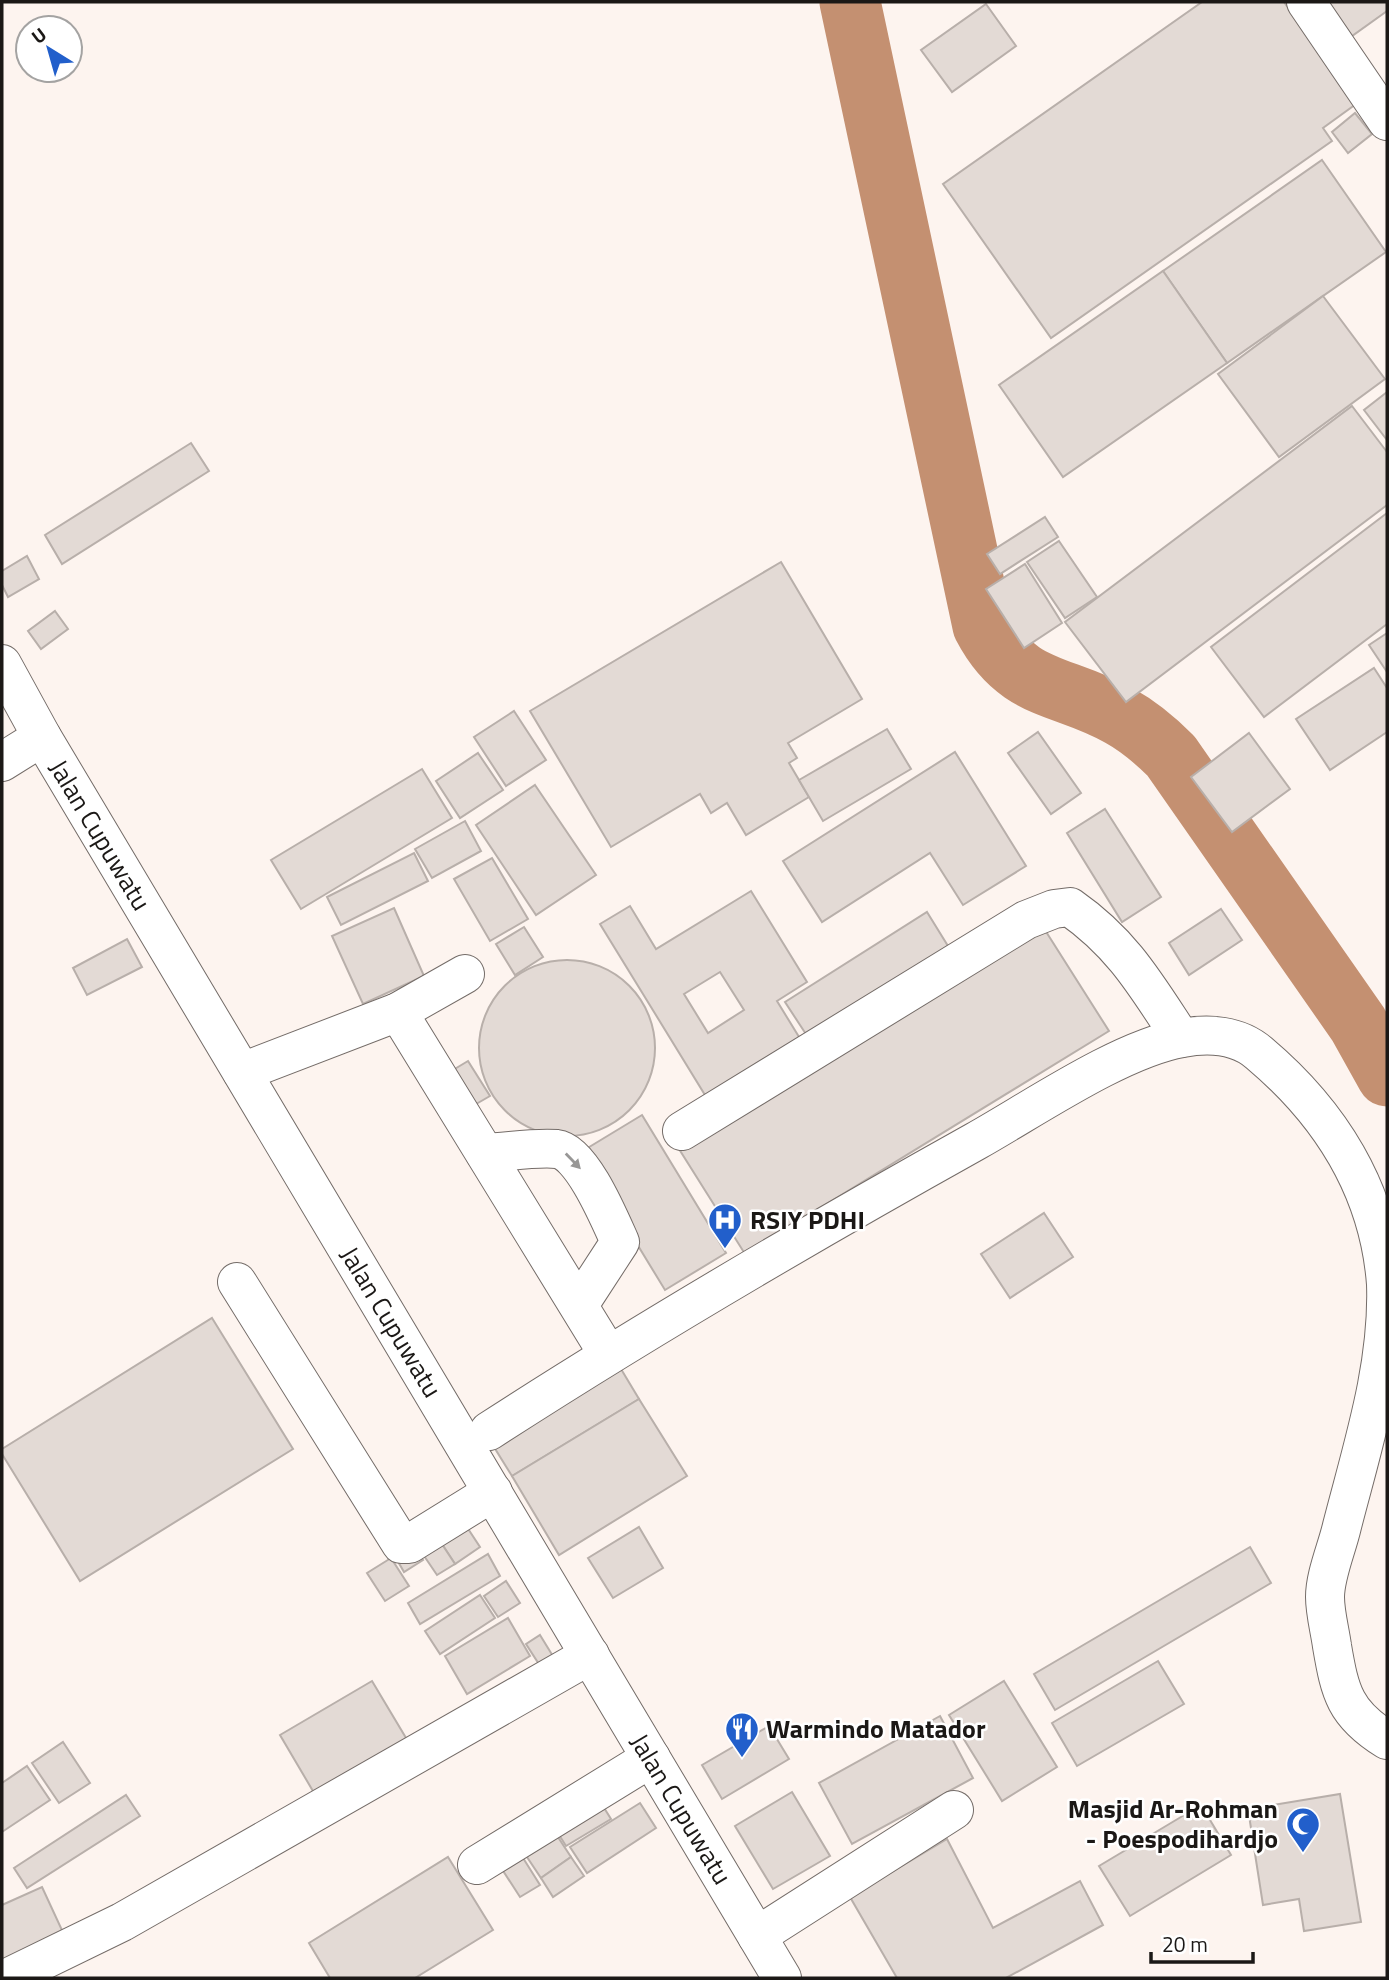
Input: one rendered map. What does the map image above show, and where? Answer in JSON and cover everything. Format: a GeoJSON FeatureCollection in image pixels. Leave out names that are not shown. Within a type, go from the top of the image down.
{"type":"FeatureCollection","features":[{"type":"Feature","properties":{"kind":"street"},"geometry":{"type":"LineString","coordinates":[[1306,2],[1387,121]]}},
{"type":"Feature","properties":{"kind":"street","name":"Jalan Cupuwatu"},"geometry":{"type":"LineString","coordinates":[[2,664],[41,737],[782,1978]]}},
{"type":"Feature","properties":{"kind":"street"},"geometry":{"type":"LineString","coordinates":[[2,762],[41,737]]}},
{"type":"Feature","properties":{"kind":"street"},"geometry":{"type":"LineString","coordinates":[[682,1131],[1026,920],[1054,909],[1070,907],[1104,932],[1135,969],[1181,1038]]}},
{"type":"Feature","properties":{"kind":"street"},"geometry":{"type":"LineString","coordinates":[[242,1072],[398,1012],[465,974]]}},
{"type":"Feature","properties":{"kind":"street"},"geometry":{"type":"LineString","coordinates":[[398,1012],[608,1354]]}},
{"type":"Feature","properties":{"kind":"street"},"geometry":{"type":"LineString","coordinates":[[489,1431],[608,1354],[785,1248],[1120,1060],[1181,1038],[1228,1036],[1262,1055],[1316,1108],[1335,1132],[1364,1187],[1378,1228],[1387,1287],[1382,1370],[1325,1595],[1339,1684],[1346,1705],[1365,1726],[1387,1740]]}},
{"type":"Feature","properties":{"kind":"street"},"geometry":{"type":"LineString","coordinates":[[485,1153],[559,1149],[575,1161],[601,1200],[620,1242],[579,1305]]}},
{"type":"Feature","properties":{"kind":"street"},"geometry":{"type":"LineString","coordinates":[[237,1282],[401,1544],[409,1544],[493,1492]]}},
{"type":"Feature","properties":{"kind":"street"},"geometry":{"type":"LineString","coordinates":[[7,1978],[122,1922],[590,1655]]}},
{"type":"Feature","properties":{"kind":"street"},"geometry":{"type":"LineString","coordinates":[[477,1865],[651,1758]]}},
{"type":"Feature","properties":{"kind":"street"},"geometry":{"type":"LineString","coordinates":[[757,1936],[954,1810]]}},
{"type":"Feature","properties":{"kind":"shaded area"},"geometry":{"type":"Polygon","coordinates":[[[558,1028],[571,1034],[577,1047],[571,1060],[558,1066],[545,1060],[539,1047],[545,1034],[558,1028]]]}},
{"type":"Feature","properties":{"kind":"building"},"geometry":{"type":"Polygon","coordinates":[[[1202,2],[1284,2],[1356,104],[1323,128],[1332,141],[1051,338],[943,184],[1202,2]]]}},
{"type":"Feature","properties":{"kind":"building"},"geometry":{"type":"Polygon","coordinates":[[[1327,2],[1387,2],[1387,11],[1352,36],[1327,2]]]}},
{"type":"Feature","properties":{"kind":"building"},"geometry":{"type":"Polygon","coordinates":[[[986,4],[1016,46],[952,92],[921,50],[986,4]]]}},
{"type":"Feature","properties":{"kind":"building"},"geometry":{"type":"Polygon","coordinates":[[[1355,113],[1372,134],[1348,153],[1332,132],[1355,113]]]}},
{"type":"Feature","properties":{"kind":"building"},"geometry":{"type":"Polygon","coordinates":[[[1322,160],[1386,252],[1227,363],[1163,271],[1322,160]]]}},
{"type":"Feature","properties":{"kind":"building"},"geometry":{"type":"Polygon","coordinates":[[[1163,271],[1227,363],[1063,477],[999,385],[1163,271]]]}},
{"type":"Feature","properties":{"kind":"building"},"geometry":{"type":"Polygon","coordinates":[[[1323,296],[1385,379],[1279,457],[1218,374],[1323,296]]]}},
{"type":"Feature","properties":{"kind":"building"},"geometry":{"type":"Polygon","coordinates":[[[1387,392],[1387,440],[1364,410],[1387,392]]]}},
{"type":"Feature","properties":{"kind":"building"},"geometry":{"type":"Polygon","coordinates":[[[1352,406],[1387,452],[1387,505],[1126,702],[1065,622],[1352,406]]]}},
{"type":"Feature","properties":{"kind":"building"},"geometry":{"type":"Polygon","coordinates":[[[191,443],[209,471],[62,564],[45,535],[191,443]]]}},
{"type":"Feature","properties":{"kind":"building"},"geometry":{"type":"Polygon","coordinates":[[[1387,513],[1387,624],[1264,717],[1211,647],[1387,513]]]}},
{"type":"Feature","properties":{"kind":"building"},"geometry":{"type":"Polygon","coordinates":[[[1045,517],[1058,537],[1000,574],[987,554],[1045,517]]]}},
{"type":"Feature","properties":{"kind":"building"},"geometry":{"type":"Polygon","coordinates":[[[1059,541],[1097,597],[1065,618],[1027,562],[1059,541]]]}},
{"type":"Feature","properties":{"kind":"building"},"geometry":{"type":"Polygon","coordinates":[[[27,556],[39,579],[8,597],[2,585],[2,571],[27,556]]]}},
{"type":"Feature","properties":{"kind":"building"},"geometry":{"type":"Polygon","coordinates":[[[781,562],[862,699],[788,743],[797,758],[789,763],[809,797],[746,835],[727,803],[711,813],[700,794],[611,847],[530,711],[781,562]]]}},
{"type":"Feature","properties":{"kind":"building"},"geometry":{"type":"Polygon","coordinates":[[[1025,564],[1062,623],[1024,648],[986,589],[1025,564]]]}},
{"type":"Feature","properties":{"kind":"building"},"geometry":{"type":"Polygon","coordinates":[[[55,611],[68,629],[41,649],[28,631],[55,611]]]}},
{"type":"Feature","properties":{"kind":"building"},"geometry":{"type":"Polygon","coordinates":[[[1387,633],[1387,672],[1369,645],[1387,633]]]}},
{"type":"Feature","properties":{"kind":"building"},"geometry":{"type":"Polygon","coordinates":[[[1374,668],[1387,688],[1387,732],[1330,770],[1296,719],[1374,668]]]}},
{"type":"Feature","properties":{"kind":"building"},"geometry":{"type":"Polygon","coordinates":[[[514,711],[546,760],[506,786],[474,737],[514,711]]]}},
{"type":"Feature","properties":{"kind":"building"},"geometry":{"type":"Polygon","coordinates":[[[887,729],[911,769],[823,821],[799,780],[887,729]]]}},
{"type":"Feature","properties":{"kind":"building"},"geometry":{"type":"Polygon","coordinates":[[[1038,732],[1081,793],[1051,814],[1008,753],[1038,732]]]}},
{"type":"Feature","properties":{"kind":"building"},"geometry":{"type":"Polygon","coordinates":[[[1249,733],[1290,789],[1232,832],[1191,777],[1249,733]]]}},
{"type":"Feature","properties":{"kind":"building"},"geometry":{"type":"Polygon","coordinates":[[[955,752],[1026,866],[963,905],[930,853],[822,922],[783,861],[955,752]]]}},
{"type":"Feature","properties":{"kind":"building"},"geometry":{"type":"Polygon","coordinates":[[[478,753],[503,790],[460,818],[436,781],[478,753]]]}},
{"type":"Feature","properties":{"kind":"building"},"geometry":{"type":"Polygon","coordinates":[[[422,769],[452,818],[301,909],[271,860],[422,769]]]}},
{"type":"Feature","properties":{"kind":"building"},"geometry":{"type":"Polygon","coordinates":[[[535,785],[596,875],[536,915],[476,825],[535,785]]]}},
{"type":"Feature","properties":{"kind":"building"},"geometry":{"type":"Polygon","coordinates":[[[1105,809],[1161,897],[1122,922],[1067,833],[1105,809]]]}},
{"type":"Feature","properties":{"kind":"building"},"geometry":{"type":"Polygon","coordinates":[[[465,821],[481,851],[432,878],[415,849],[465,821]]]}},
{"type":"Feature","properties":{"kind":"building"},"geometry":{"type":"Polygon","coordinates":[[[414,853],[428,881],[341,925],[327,897],[414,853]]]}},
{"type":"Feature","properties":{"kind":"building"},"geometry":{"type":"Polygon","coordinates":[[[492,858],[528,919],[490,941],[454,879],[492,858]]]}},
{"type":"Feature","properties":{"kind":"building"},"geometry":{"type":"Polygon","coordinates":[[[751,891],[807,982],[777,1001],[807,1050],[713,1108],[600,924],[630,906],[656,949],[751,891]],[[720,972],[684,994],[708,1033],[744,1010],[720,972]]]}},
{"type":"Feature","properties":{"kind":"building"},"geometry":{"type":"Polygon","coordinates":[[[394,908],[424,976],[363,1004],[332,936],[394,908]]]}},
{"type":"Feature","properties":{"kind":"building"},"geometry":{"type":"Polygon","coordinates":[[[1221,909],[1242,940],[1189,975],[1169,943],[1221,909]]]}},
{"type":"Feature","properties":{"kind":"building"},"geometry":{"type":"Polygon","coordinates":[[[927,912],[956,959],[815,1048],[785,1002],[927,912]]]}},
{"type":"Feature","properties":{"kind":"building"},"geometry":{"type":"Polygon","coordinates":[[[1038,919],[1109,1031],[745,1254],[674,1141],[1038,919]]]}},
{"type":"Feature","properties":{"kind":"building"},"geometry":{"type":"Polygon","coordinates":[[[524,927],[543,957],[515,975],[496,944],[524,927]]]}},
{"type":"Feature","properties":{"kind":"building"},"geometry":{"type":"Polygon","coordinates":[[[127,939],[142,967],[87,995],[73,968],[127,939]]]}},
{"type":"Feature","properties":{"kind":"building"},"geometry":{"type":"Polygon","coordinates":[[[567,960],[601,967],[629,986],[648,1014],[655,1048],[648,1082],[629,1110],[601,1129],[567,1136],[533,1129],[505,1110],[486,1082],[479,1048],[486,1014],[505,986],[533,967],[567,960]]]}},
{"type":"Feature","properties":{"kind":"building"},"geometry":{"type":"Polygon","coordinates":[[[468,1061],[490,1096],[464,1111],[443,1076],[468,1061]]]}},
{"type":"Feature","properties":{"kind":"building"},"geometry":{"type":"Polygon","coordinates":[[[642,1115],[726,1253],[665,1290],[581,1152],[642,1115]]]}},
{"type":"Feature","properties":{"kind":"building"},"geometry":{"type":"Polygon","coordinates":[[[1044,1213],[1073,1257],[1010,1298],[981,1254],[1044,1213]]]}},
{"type":"Feature","properties":{"kind":"building"},"geometry":{"type":"Polygon","coordinates":[[[212,1318],[293,1449],[80,1581],[2,1454],[2,1449],[212,1318]]]}},
{"type":"Feature","properties":{"kind":"building"},"geometry":{"type":"Polygon","coordinates":[[[621,1369],[639,1399],[512,1476],[494,1447],[621,1369]]]}},
{"type":"Feature","properties":{"kind":"building"},"geometry":{"type":"Polygon","coordinates":[[[639,1399],[687,1476],[559,1555],[512,1476],[639,1399]]]}},
{"type":"Feature","properties":{"kind":"building"},"geometry":{"type":"Polygon","coordinates":[[[459,1515],[480,1547],[455,1564],[434,1532],[459,1515]]]}},
{"type":"Feature","properties":{"kind":"building"},"geometry":{"type":"Polygon","coordinates":[[[639,1527],[663,1568],[613,1598],[588,1558],[639,1527]]]}},
{"type":"Feature","properties":{"kind":"building"},"geometry":{"type":"Polygon","coordinates":[[[434,1532],[455,1564],[437,1575],[416,1544],[434,1532]]]}},
{"type":"Feature","properties":{"kind":"building"},"geometry":{"type":"Polygon","coordinates":[[[414,1547],[423,1560],[404,1572],[396,1558],[414,1547]]]}},
{"type":"Feature","properties":{"kind":"building"},"geometry":{"type":"Polygon","coordinates":[[[1250,1547],[1271,1583],[1055,1710],[1034,1674],[1250,1547]]]}},
{"type":"Feature","properties":{"kind":"building"},"geometry":{"type":"Polygon","coordinates":[[[488,1554],[500,1576],[420,1624],[408,1603],[488,1554]]]}},
{"type":"Feature","properties":{"kind":"building"},"geometry":{"type":"Polygon","coordinates":[[[391,1558],[409,1586],[385,1601],[367,1573],[391,1558]]]}},
{"type":"Feature","properties":{"kind":"building"},"geometry":{"type":"Polygon","coordinates":[[[506,1581],[520,1603],[498,1617],[484,1596],[506,1581]]]}},
{"type":"Feature","properties":{"kind":"building"},"geometry":{"type":"Polygon","coordinates":[[[480,1595],[495,1618],[440,1654],[425,1631],[480,1595]]]}},
{"type":"Feature","properties":{"kind":"building"},"geometry":{"type":"Polygon","coordinates":[[[508,1618],[530,1656],[467,1694],[445,1656],[508,1618]]]}},
{"type":"Feature","properties":{"kind":"building"},"geometry":{"type":"Polygon","coordinates":[[[540,1635],[559,1666],[546,1675],[526,1644],[540,1635]]]}},
{"type":"Feature","properties":{"kind":"building"},"geometry":{"type":"Polygon","coordinates":[[[1158,1661],[1184,1704],[1077,1766],[1052,1723],[1158,1661]]]}},
{"type":"Feature","properties":{"kind":"building"},"geometry":{"type":"Polygon","coordinates":[[[372,1681],[412,1748],[320,1803],[280,1735],[372,1681]]]}},
{"type":"Feature","properties":{"kind":"building"},"geometry":{"type":"Polygon","coordinates":[[[1004,1681],[1057,1767],[1002,1801],[949,1715],[1004,1681]]]}},
{"type":"Feature","properties":{"kind":"building"},"geometry":{"type":"Polygon","coordinates":[[[940,1716],[973,1778],[852,1844],[819,1783],[940,1716]]]}},
{"type":"Feature","properties":{"kind":"building"},"geometry":{"type":"Polygon","coordinates":[[[769,1726],[789,1759],[722,1799],[702,1765],[769,1726]]]}},
{"type":"Feature","properties":{"kind":"building"},"geometry":{"type":"Polygon","coordinates":[[[63,1742],[90,1783],[59,1803],[32,1763],[63,1742]]]}},
{"type":"Feature","properties":{"kind":"building"},"geometry":{"type":"Polygon","coordinates":[[[27,1766],[50,1800],[2,1832],[2,1783],[27,1766]]]}},
{"type":"Feature","properties":{"kind":"building"},"geometry":{"type":"Polygon","coordinates":[[[792,1792],[830,1856],[773,1889],[735,1826],[792,1792]]]}},
{"type":"Feature","properties":{"kind":"building","name":"Masjid Ar-Rohman - Poespodihardjo"},"geometry":{"type":"Polygon","coordinates":[[[1340,1794],[1361,1922],[1304,1931],[1299,1899],[1263,1905],[1248,1809],[1340,1794]]]}},
{"type":"Feature","properties":{"kind":"building"},"geometry":{"type":"Polygon","coordinates":[[[126,1795],[140,1816],[27,1888],[14,1868],[126,1795]]]}},
{"type":"Feature","properties":{"kind":"building"},"geometry":{"type":"Polygon","coordinates":[[[601,1803],[611,1819],[566,1846],[556,1830],[601,1803]]]}},
{"type":"Feature","properties":{"kind":"building"},"geometry":{"type":"Polygon","coordinates":[[[640,1803],[656,1828],[587,1873],[570,1847],[640,1803]]]}},
{"type":"Feature","properties":{"kind":"building"},"geometry":{"type":"Polygon","coordinates":[[[1201,1805],[1231,1855],[1130,1916],[1099,1866],[1201,1805]]]}},
{"type":"Feature","properties":{"kind":"building"},"geometry":{"type":"Polygon","coordinates":[[[554,1831],[571,1857],[541,1878],[523,1851],[554,1831]]]}},
{"type":"Feature","properties":{"kind":"building"},"geometry":{"type":"Polygon","coordinates":[[[947,1839],[993,1928],[1080,1881],[1103,1925],[1006,1978],[897,1978],[850,1897],[947,1839]]]}},
{"type":"Feature","properties":{"kind":"building"},"geometry":{"type":"Polygon","coordinates":[[[518,1850],[540,1885],[520,1897],[498,1863],[518,1850]]]}},
{"type":"Feature","properties":{"kind":"building"},"geometry":{"type":"Polygon","coordinates":[[[448,1857],[493,1930],[415,1978],[330,1978],[309,1943],[448,1857]]]}},
{"type":"Feature","properties":{"kind":"building"},"geometry":{"type":"Polygon","coordinates":[[[571,1857],[584,1876],[553,1897],[541,1878],[571,1857]]]}},
{"type":"Feature","properties":{"kind":"building"},"geometry":{"type":"Polygon","coordinates":[[[42,1887],[67,1941],[2,1972],[2,1905],[42,1887]]]}},
{"type":"Feature","properties":{"kind":"waterway"},"geometry":{"type":"LineString","coordinates":[[850,2],[983,626],[1011,664],[1026,675],[1120,716],[1147,734],[1171,756],[1358,1024],[1387,1076]]}},
{"type":"Feature","properties":{"kind":"place","name":"RSIY PDHI"},"geometry":{"type":"Point","coordinates":[725,1250]}},
{"type":"Feature","properties":{"kind":"place","name":"Warmindo Matador"},"geometry":{"type":"Point","coordinates":[742,1759]}},
{"type":"Feature","properties":{"kind":"place","name":"Masjid Ar-Rohman - Poespodihardjo"},"geometry":{"type":"Point","coordinates":[1303,1854]}}]}
